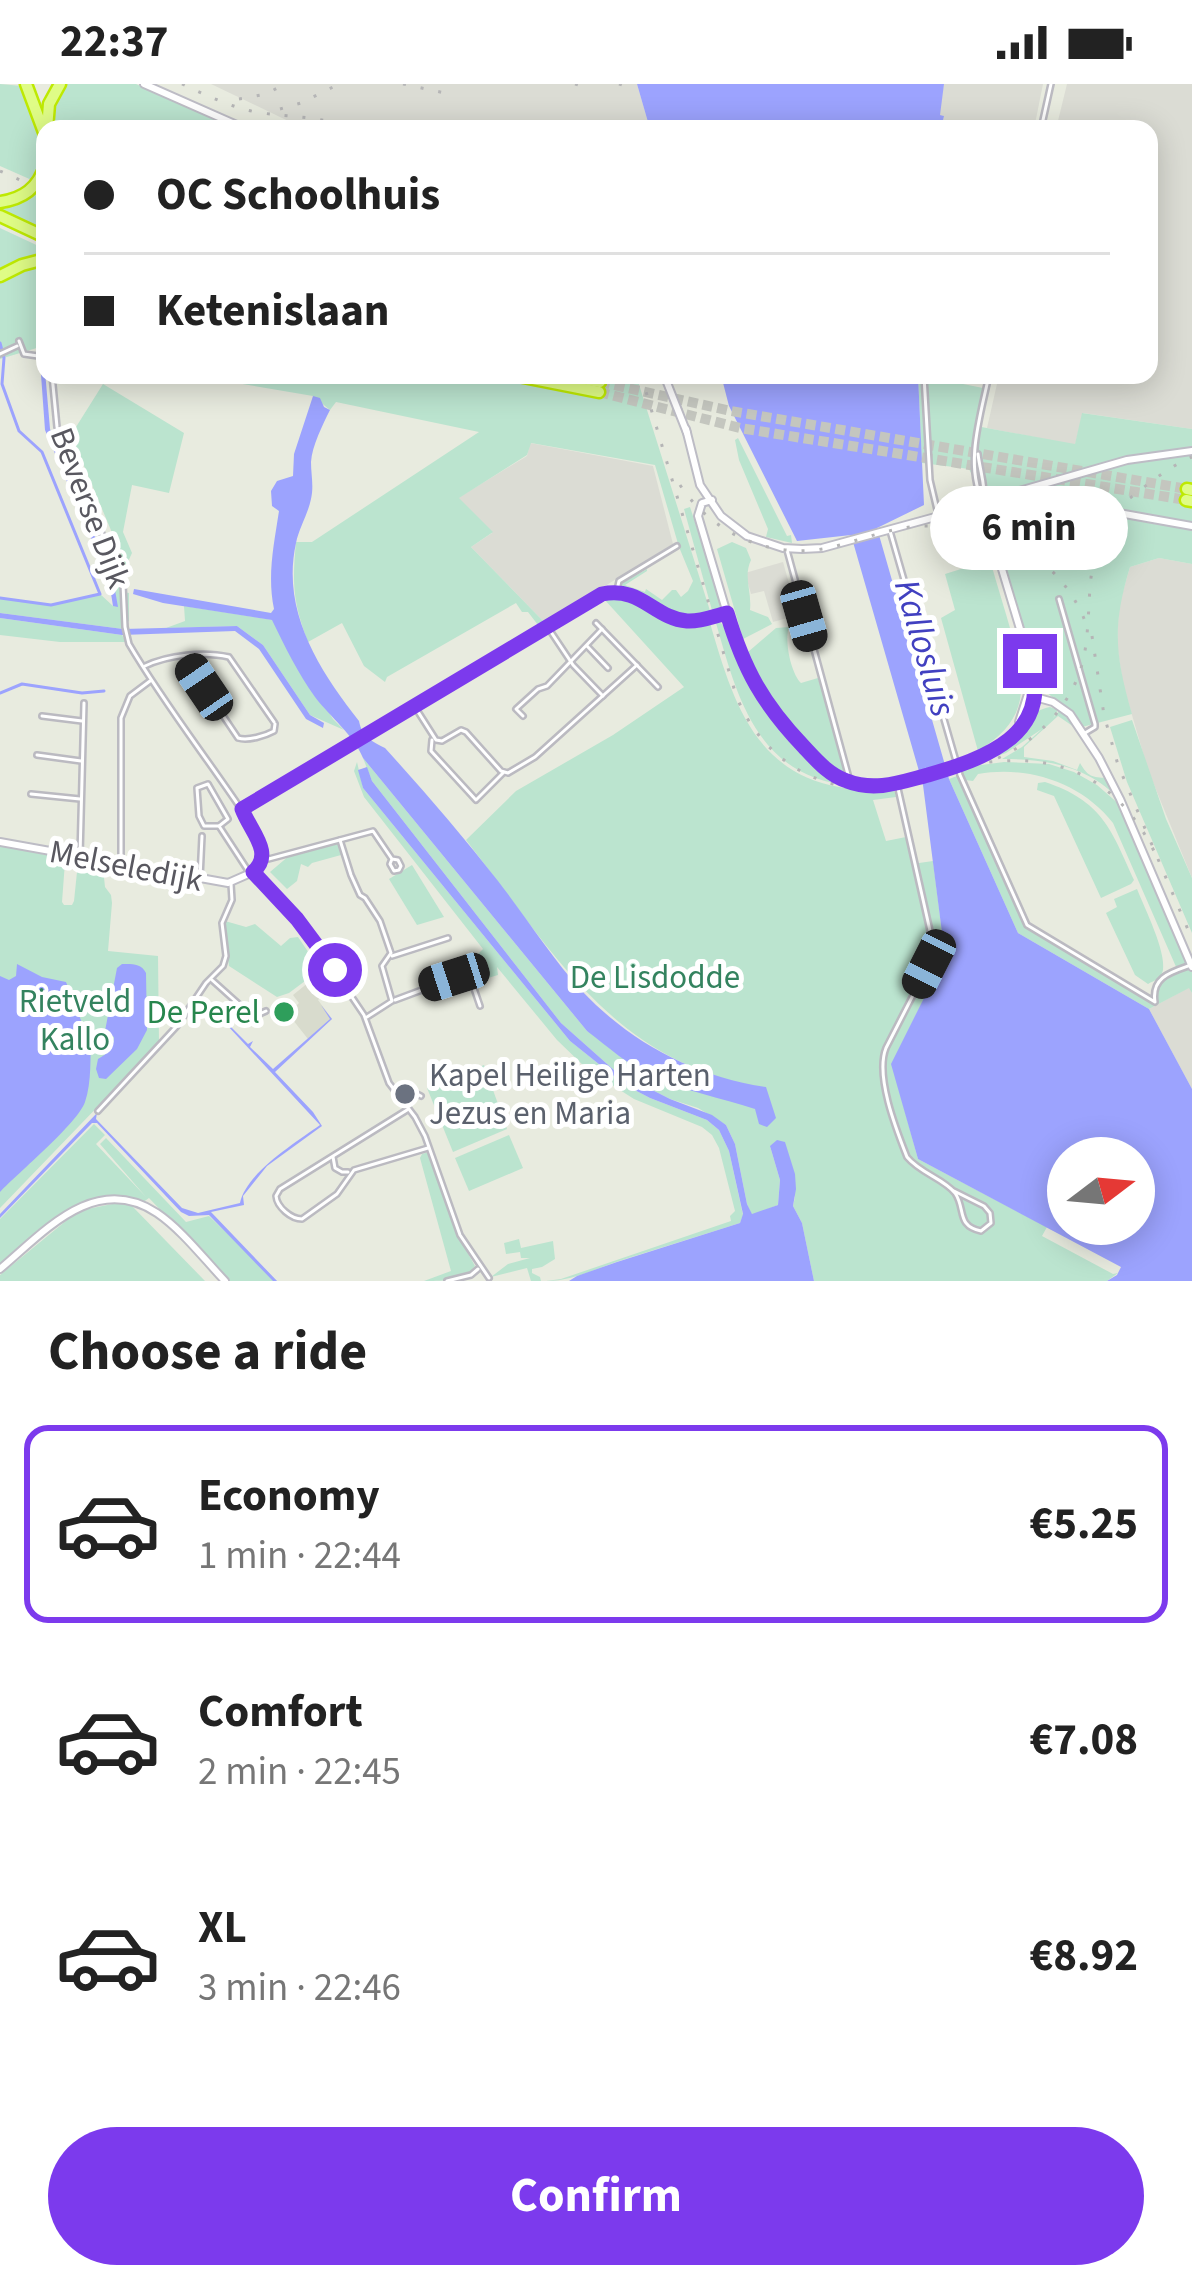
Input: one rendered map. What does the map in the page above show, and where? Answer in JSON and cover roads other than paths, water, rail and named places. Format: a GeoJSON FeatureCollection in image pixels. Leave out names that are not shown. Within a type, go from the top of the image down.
{"type":"FeatureCollection","features":[{"type":"Feature","properties":{"kind":"highway"},"geometry":{"type":"LineString","coordinates":[[29,84],[43,120]]}},
{"type":"Feature","properties":{"kind":"highway"},"geometry":{"type":"LineString","coordinates":[[48,120],[49,104],[60,84]]}},
{"type":"Feature","properties":{"kind":"highway"},"geometry":{"type":"LineString","coordinates":[[0,202],[16,199],[36,183]]}},
{"type":"Feature","properties":{"kind":"highway"},"geometry":{"type":"LineString","coordinates":[[0,220],[36,237]]}},
{"type":"Feature","properties":{"kind":"highway"},"geometry":{"type":"LineString","coordinates":[[0,276],[36,262]]}},
{"type":"Feature","properties":{"kind":"highway"},"geometry":{"type":"LineString","coordinates":[[578,384],[600,387],[590,384]]}},
{"type":"Feature","properties":{"kind":"main road"},"geometry":{"type":"LineString","coordinates":[[145,84],[227,120]]}},
{"type":"Feature","properties":{"kind":"main road"},"geometry":{"type":"LineString","coordinates":[[669,384],[712,502],[730,524],[749,536],[787,548],[817,548],[1127,460],[1192,451]]}},
{"type":"Feature","properties":{"kind":"main road"},"geometry":{"type":"LineString","coordinates":[[983,503],[995,508],[1046,500],[1192,526]]}},
{"type":"Feature","properties":{"kind":"main road"},"geometry":{"type":"LineString","coordinates":[[712,502],[701,516],[704,532],[744,664],[762,698],[820,764],[847,782],[876,787],[897,784],[957,767],[999,748],[1013,737],[1028,713],[1031,665]]}},
{"type":"Feature","properties":{"kind":"main road"},"geometry":{"type":"LineString","coordinates":[[983,503],[990,514],[1023,642],[1048,702]]}},
{"type":"Feature","properties":{"kind":"main road"},"geometry":{"type":"LineString","coordinates":[[252,873],[263,860],[262,848],[242,809],[602,594],[617,592],[642,599],[680,620],[727,613]]}},
{"type":"Feature","properties":{"kind":"main road"},"geometry":{"type":"LineString","coordinates":[[999,748],[1018,724],[1030,697],[1023,642]]}},
{"type":"Feature","properties":{"kind":"main road"},"geometry":{"type":"LineString","coordinates":[[1030,697],[1064,709],[1084,734],[1117,792],[1191,966]]}},
{"type":"Feature","properties":{"kind":"main road"},"geometry":{"type":"LineString","coordinates":[[1028,713],[1048,702]]}},
{"type":"Feature","properties":{"kind":"main road","name":"Melseledijk"},"geometry":{"type":"LineString","coordinates":[[0,842],[220,884],[252,873]]}},
{"type":"Feature","properties":{"kind":"main road"},"geometry":{"type":"LineString","coordinates":[[0,1269],[69,1212],[113,1200],[132,1202],[158,1214],[225,1281]]}},
{"type":"Feature","properties":{"kind":"street"},"geometry":{"type":"LineString","coordinates":[[1043,120],[1051,84]]}},
{"type":"Feature","properties":{"kind":"street"},"geometry":{"type":"LineString","coordinates":[[3,354],[19,343],[24,354],[36,357]]}},
{"type":"Feature","properties":{"kind":"street","name":"Beverse Dijk"},"geometry":{"type":"LineString","coordinates":[[53,384],[57,427],[123,584],[127,637],[206,762],[242,809]]}},
{"type":"Feature","properties":{"kind":"street"},"geometry":{"type":"LineString","coordinates":[[925,384],[930,480],[938,516]]}},
{"type":"Feature","properties":{"kind":"street"},"geometry":{"type":"LineString","coordinates":[[983,503],[977,491],[976,446],[987,384]]}},
{"type":"Feature","properties":{"kind":"street"},"geometry":{"type":"LineString","coordinates":[[889,529],[957,767],[1027,925],[1155,1001],[1159,980],[1191,966]]}},
{"type":"Feature","properties":{"kind":"street"},"geometry":{"type":"LineString","coordinates":[[617,592],[619,581],[677,546]]}},
{"type":"Feature","properties":{"kind":"street"},"geometry":{"type":"LineString","coordinates":[[787,548],[848,769],[847,782]]}},
{"type":"Feature","properties":{"kind":"street"},"geometry":{"type":"LineString","coordinates":[[1059,599],[1095,725],[1084,734]]}},
{"type":"Feature","properties":{"kind":"street"},"geometry":{"type":"LineString","coordinates":[[596,623],[658,687]]}},
{"type":"Feature","properties":{"kind":"street"},"geometry":{"type":"LineString","coordinates":[[548,626],[570,662],[604,698]]}},
{"type":"Feature","properties":{"kind":"street"},"geometry":{"type":"LineString","coordinates":[[523,716],[516,709],[547,686],[602,629]]}},
{"type":"Feature","properties":{"kind":"street"},"geometry":{"type":"LineString","coordinates":[[585,645],[608,668]]}},
{"type":"Feature","properties":{"kind":"street"},"geometry":{"type":"LineString","coordinates":[[144,667],[161,659],[184,657],[219,655],[229,657],[275,729],[238,738],[184,657]]}},
{"type":"Feature","properties":{"kind":"street"},"geometry":{"type":"LineString","coordinates":[[414,705],[433,738],[442,741],[461,730],[466,732],[503,772],[510,772],[535,757],[637,665]]}},
{"type":"Feature","properties":{"kind":"street"},"geometry":{"type":"LineString","coordinates":[[121,865],[121,718],[130,696],[152,680]]}},
{"type":"Feature","properties":{"kind":"street"},"geometry":{"type":"LineString","coordinates":[[79,857],[84,704]]}},
{"type":"Feature","properties":{"kind":"street"},"geometry":{"type":"LineString","coordinates":[[42,716],[84,721]]}},
{"type":"Feature","properties":{"kind":"street"},"geometry":{"type":"LineString","coordinates":[[433,738],[430,750],[476,800],[503,772]]}},
{"type":"Feature","properties":{"kind":"street"},"geometry":{"type":"LineString","coordinates":[[37,755],[83,762]]}},
{"type":"Feature","properties":{"kind":"street"},"geometry":{"type":"LineString","coordinates":[[208,784],[228,819],[219,826],[205,826],[198,813],[197,788],[208,784]]}},
{"type":"Feature","properties":{"kind":"street"},"geometry":{"type":"LineString","coordinates":[[897,784],[933,944],[929,964],[882,1058],[882,1074],[907,1156],[916,1168],[984,1205],[991,1223],[981,1231],[966,1224],[954,1191]]}},
{"type":"Feature","properties":{"kind":"street"},"geometry":{"type":"LineString","coordinates":[[31,794],[82,800]]}},
{"type":"Feature","properties":{"kind":"street"},"geometry":{"type":"LineString","coordinates":[[219,826],[252,873],[312,938],[365,1018],[395,1094],[409,1108],[430,1147],[452,1218],[489,1278]]}},
{"type":"Feature","properties":{"kind":"street"},"geometry":{"type":"LineString","coordinates":[[263,860],[373,831],[392,859]]}},
{"type":"Feature","properties":{"kind":"street"},"geometry":{"type":"LineString","coordinates":[[200,880],[202,836]]}},
{"type":"Feature","properties":{"kind":"street"},"geometry":{"type":"LineString","coordinates":[[340,840],[347,866],[360,895],[380,921],[391,955]]}},
{"type":"Feature","properties":{"kind":"street"},"geometry":{"type":"LineString","coordinates":[[98,1111],[177,1026],[226,960],[221,923],[232,899],[230,882]]}},
{"type":"Feature","properties":{"kind":"street"},"geometry":{"type":"LineString","coordinates":[[391,955],[448,938]]}},
{"type":"Feature","properties":{"kind":"street"},"geometry":{"type":"LineString","coordinates":[[391,955],[382,966],[393,1000]]}},
{"type":"Feature","properties":{"kind":"street"},"geometry":{"type":"LineString","coordinates":[[393,1000],[478,969]]}},
{"type":"Feature","properties":{"kind":"street"},"geometry":{"type":"LineString","coordinates":[[469,972],[480,1006]]}},
{"type":"Feature","properties":{"kind":"street"},"geometry":{"type":"LineString","coordinates":[[210,979],[251,1015],[266,1011]]}},
{"type":"Feature","properties":{"kind":"street"},"geometry":{"type":"LineString","coordinates":[[365,1018],[393,1000]]}},
{"type":"Feature","properties":{"kind":"street"},"geometry":{"type":"LineString","coordinates":[[395,1094],[406,1089],[422,1096]]}},
{"type":"Feature","properties":{"kind":"street"},"geometry":{"type":"LineString","coordinates":[[352,1172],[337,1194],[302,1219],[279,1206],[276,1196],[280,1190],[409,1108]]}},
{"type":"Feature","properties":{"kind":"street"},"geometry":{"type":"LineString","coordinates":[[333,1155],[335,1168],[352,1172],[430,1147]]}},
{"type":"Feature","properties":{"kind":"street"},"geometry":{"type":"LineString","coordinates":[[447,1281],[479,1268]]}},
{"type":"Feature","properties":{"kind":"water"},"geometry":{"type":"Polygon","coordinates":[[[637,84],[944,84],[943,120],[647,120],[637,84]]]}},
{"type":"Feature","properties":{"kind":"water"},"geometry":{"type":"Polygon","coordinates":[[[42,384],[46,384],[50,429],[113,579],[118,607],[113,606],[109,581],[45,430],[42,384]]]}},
{"type":"Feature","properties":{"kind":"water"},"geometry":{"type":"Polygon","coordinates":[[[723,384],[918,384],[924,505],[877,528],[949,779],[1018,933],[1149,1009],[1192,1089],[1192,1281],[1107,1281],[1121,1267],[1080,1245],[1155,1245],[1155,1137],[1047,1137],[1047,1228],[918,1159],[891,1064],[945,956],[923,785],[851,535],[797,541],[729,406],[723,384]]]}},
{"type":"Feature","properties":{"kind":"water"},"geometry":{"type":"Polygon","coordinates":[[[313,396],[330,410],[312,456],[312,494],[296,543],[294,592],[307,638],[330,681],[365,735],[385,748],[443,813],[582,991],[622,1027],[666,1055],[715,1075],[766,1087],[776,1118],[767,1127],[759,1124],[755,1109],[652,1076],[587,1031],[315,697],[272,620],[133,594],[134,589],[271,613],[279,511],[272,506],[271,491],[277,481],[293,476],[294,454],[313,396]]]}},
{"type":"Feature","properties":{"kind":"water"},"geometry":{"type":"Polygon","coordinates":[[[0,613],[123,629],[237,626],[263,645],[310,715],[324,723],[323,728],[306,719],[259,649],[235,631],[122,635],[0,618],[0,613]]]}},
{"type":"Feature","properties":{"kind":"water"},"geometry":{"type":"Polygon","coordinates":[[[367,767],[372,781],[561,1023],[615,1071],[726,1125],[752,1214],[778,1205],[780,1180],[770,1146],[777,1140],[785,1142],[795,1174],[793,1206],[802,1223],[814,1281],[569,1281],[740,1223],[743,1214],[729,1151],[719,1130],[707,1120],[625,1085],[570,1041],[363,788],[358,770],[367,767]]]}},
{"type":"Feature","properties":{"kind":"water"},"geometry":{"type":"Polygon","coordinates":[[[17,964],[66,982],[91,1035],[90,1078],[80,1111],[0,1192],[0,976],[9,980],[16,976],[17,964]]]}},
{"type":"Feature","properties":{"kind":"water"},"geometry":{"type":"Polygon","coordinates":[[[139,966],[146,973],[147,1030],[137,1049],[106,1079],[99,1078],[98,1059],[114,1041],[105,1031],[117,968],[139,966]]]}},
{"type":"Feature","properties":{"kind":"water"},"geometry":{"type":"Polygon","coordinates":[[[200,996],[248,1044],[253,1041],[250,1047],[273,1069],[330,1019],[321,1005],[332,1019],[275,1072],[322,1126],[267,1166],[243,1196],[244,1205],[211,1212],[277,1281],[209,1215],[181,1212],[97,1123],[0,1218],[97,1113],[96,1119],[182,1208],[198,1213],[240,1203],[244,1192],[261,1170],[320,1125],[200,996]]]}},
{"type":"Feature","properties":{"kind":"waterway"},"geometry":{"type":"LineString","coordinates":[[0,343],[2,384],[19,431],[42,452],[100,594],[51,605],[0,598]]}},
{"type":"Feature","properties":{"kind":"waterway"},"geometry":{"type":"LineString","coordinates":[[0,693],[22,684],[82,693],[104,691]]}},
{"type":"Feature","properties":{"kind":"tunnel"},"geometry":{"type":"LineString","coordinates":[[609,384],[731,411],[1187,489]]}},
{"type":"Feature","properties":{"kind":"tunnel"},"geometry":{"type":"LineString","coordinates":[[599,392],[740,428],[1186,500]]}},
{"type":"Feature","properties":{"kind":"railway"},"geometry":{"type":"LineString","coordinates":[[182,84],[246,110],[321,120]]}},
{"type":"Feature","properties":{"kind":"railway"},"geometry":{"type":"LineString","coordinates":[[239,99],[266,94],[285,84]]}},
{"type":"Feature","properties":{"kind":"railway"},"geometry":{"type":"LineString","coordinates":[[280,109],[339,84]]}},
{"type":"Feature","properties":{"kind":"railway"},"geometry":{"type":"LineString","coordinates":[[403,84],[454,95]]}},
{"type":"Feature","properties":{"kind":"railway"},"geometry":{"type":"LineString","coordinates":[[575,84],[590,88]]}},
{"type":"Feature","properties":{"kind":"railway"},"geometry":{"type":"LineString","coordinates":[[0,171],[27,183]]}},
{"type":"Feature","properties":{"kind":"railway"},"geometry":{"type":"LineString","coordinates":[[644,384],[736,695],[759,736],[775,752],[812,777],[856,788],[898,784],[984,763],[1044,763],[1095,782],[1117,799],[1154,851]]}},
{"type":"Feature","properties":{"kind":"railway"},"geometry":{"type":"LineString","coordinates":[[680,485],[709,518],[746,540],[767,547],[810,550],[917,526],[1021,537],[1057,535],[1107,515],[1192,457]]}},
{"type":"Feature","properties":{"kind":"railway"},"geometry":{"type":"LineString","coordinates":[[998,758],[1045,726],[1077,680],[1095,558],[1122,509]]}},
{"type":"Feature","properties":{"kind":"railway"},"geometry":{"type":"LineString","coordinates":[[1008,542],[1055,574],[1085,621]]}},
{"type":"Feature","properties":{"kind":"railway"},"geometry":{"type":"LineString","coordinates":[[1092,636],[1104,715],[1118,765],[1192,939]]}},
{"type":"Feature","properties":{"kind":"place","name":"De Perel"},"geometry":{"type":"Point","coordinates":[284,1012]}},
{"type":"Feature","properties":{"kind":"place","name":"Kapel Heilige Harten Jezus en Maria"},"geometry":{"type":"Point","coordinates":[405,1094]}},
{"type":"Feature","properties":{"kind":"water label","name":"Kallosluis"},"geometry":{"type":"Point","coordinates":[925,648]}},
{"type":"Feature","properties":{"kind":"park label","name":"De Lisdodde"},"geometry":{"type":"Point","coordinates":[655,977]}},
{"type":"Feature","properties":{"kind":"park label","name":"Rietveld Kallo"},"geometry":{"type":"Point","coordinates":[75,1020]}}]}
